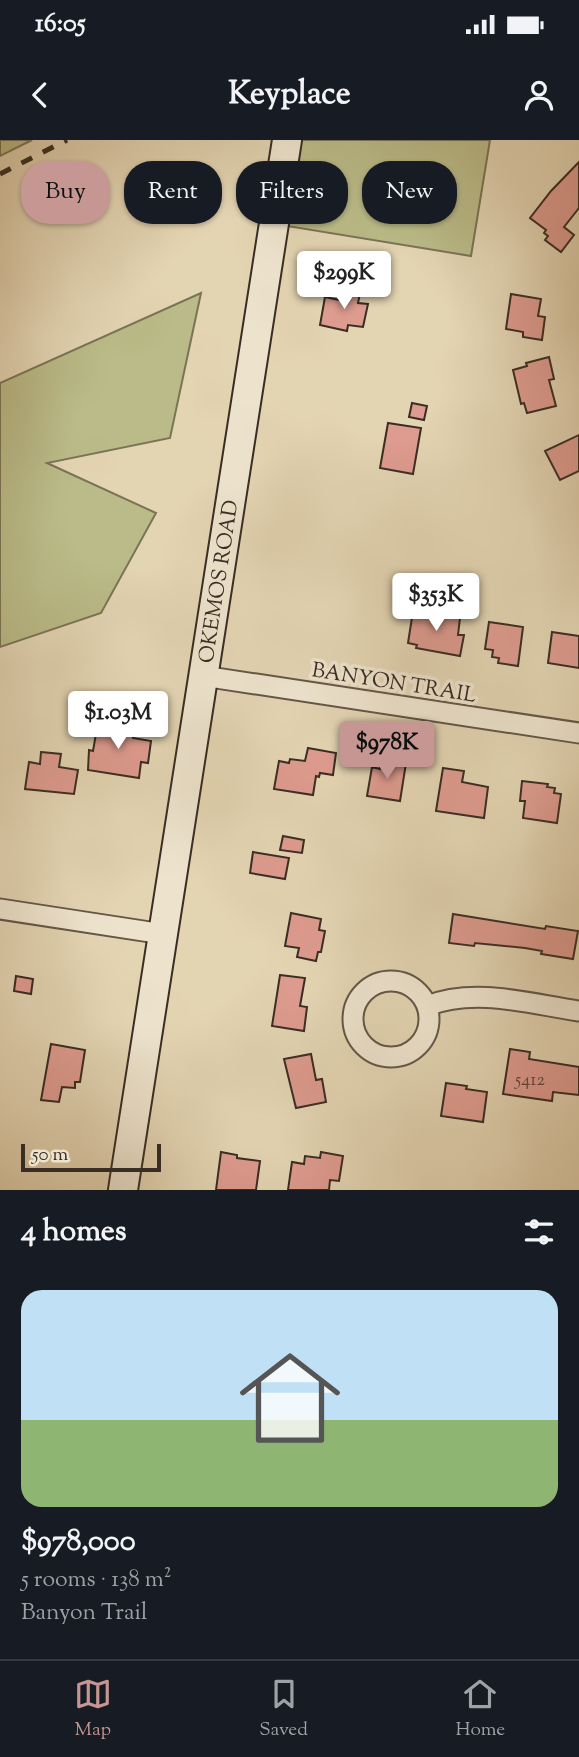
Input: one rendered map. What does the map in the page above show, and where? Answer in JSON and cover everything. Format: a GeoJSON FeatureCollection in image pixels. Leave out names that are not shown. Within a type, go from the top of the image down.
{"type":"FeatureCollection","features":[{"type":"Feature","properties":{"kind":"street","name":"OKEMOS ROAD"},"geometry":{"type":"LineString","coordinates":[[123,1190],[287,140]]}},
{"type":"Feature","properties":{"kind":"street","name":"BANYON TRAIL"},"geometry":{"type":"LineString","coordinates":[[203,676],[579,733]]}},
{"type":"Feature","properties":{"kind":"street"},"geometry":{"type":"LineString","coordinates":[[0,909],[163,934]]}},
{"type":"Feature","properties":{"kind":"street"},"geometry":{"type":"LineString","coordinates":[[427,1006],[452,998],[483,997],[579,1011]]}},
{"type":"Feature","properties":{"kind":"green space"},"geometry":{"type":"Polygon","coordinates":[[[0,140],[32,140],[0,156],[0,140]]]}},
{"type":"Feature","properties":{"kind":"green space"},"geometry":{"type":"Polygon","coordinates":[[[301,140],[490,140],[471,256],[287,226],[348,224],[348,161],[298,161],[301,140]]]}},
{"type":"Feature","properties":{"kind":"green space"},"geometry":{"type":"Polygon","coordinates":[[[201,293],[170,438],[47,463],[156,513],[101,613],[0,647],[0,383],[201,293]]]}},
{"type":"Feature","properties":{"kind":"building"},"geometry":{"type":"Polygon","coordinates":[[[579,162],[579,208],[564,227],[574,235],[561,252],[545,240],[548,236],[544,233],[546,230],[530,218],[579,162]]]}},
{"type":"Feature","properties":{"kind":"building"},"geometry":{"type":"Polygon","coordinates":[[[347,285],[361,288],[358,303],[368,304],[363,327],[348,325],[347,331],[320,325],[325,297],[344,301],[347,285]]]}},
{"type":"Feature","properties":{"kind":"building"},"geometry":{"type":"Polygon","coordinates":[[[511,294],[541,299],[538,316],[545,317],[542,340],[523,337],[523,332],[506,329],[511,294]]]}},
{"type":"Feature","properties":{"kind":"building"},"geometry":{"type":"Polygon","coordinates":[[[549,357],[554,379],[549,380],[556,406],[527,413],[524,403],[521,404],[513,370],[527,366],[526,363],[549,357]]]}},
{"type":"Feature","properties":{"kind":"building"},"geometry":{"type":"Polygon","coordinates":[[[412,403],[427,406],[424,420],[409,417],[412,403]]]}},
{"type":"Feature","properties":{"kind":"building"},"geometry":{"type":"Polygon","coordinates":[[[388,423],[421,428],[413,474],[380,468],[388,423]]]}},
{"type":"Feature","properties":{"kind":"building"},"geometry":{"type":"Polygon","coordinates":[[[579,435],[579,471],[560,480],[545,451],[579,435]]]}},
{"type":"Feature","properties":{"kind":"building"},"geometry":{"type":"Polygon","coordinates":[[[413,611],[460,618],[458,635],[464,635],[460,656],[416,648],[417,645],[408,643],[413,611]]]}},
{"type":"Feature","properties":{"kind":"building"},"geometry":{"type":"Polygon","coordinates":[[[489,622],[523,627],[518,666],[498,663],[499,658],[492,657],[493,650],[485,649],[489,622]]]}},
{"type":"Feature","properties":{"kind":"building"},"geometry":{"type":"Polygon","coordinates":[[[552,632],[579,636],[579,668],[548,663],[552,632]]]}},
{"type":"Feature","properties":{"kind":"building"},"geometry":{"type":"Polygon","coordinates":[[[98,722],[135,727],[133,738],[151,741],[148,763],[141,762],[139,778],[88,770],[89,750],[93,751],[98,722]]]}},
{"type":"Feature","properties":{"kind":"building"},"geometry":{"type":"Polygon","coordinates":[[[308,748],[336,753],[333,775],[320,773],[319,777],[316,776],[313,795],[274,789],[279,761],[305,761],[308,748]]]}},
{"type":"Feature","properties":{"kind":"building"},"geometry":{"type":"Polygon","coordinates":[[[41,752],[61,754],[59,767],[78,770],[74,794],[25,789],[29,762],[40,764],[41,752]]]}},
{"type":"Feature","properties":{"kind":"building"},"geometry":{"type":"Polygon","coordinates":[[[389,760],[406,763],[400,801],[367,796],[372,767],[380,769],[381,763],[388,764],[389,760]]]}},
{"type":"Feature","properties":{"kind":"building"},"geometry":{"type":"Polygon","coordinates":[[[443,768],[464,771],[462,782],[488,787],[484,818],[436,811],[443,768]]]}},
{"type":"Feature","properties":{"kind":"building"},"geometry":{"type":"Polygon","coordinates":[[[522,781],[548,784],[547,787],[555,788],[554,793],[561,794],[557,823],[523,818],[525,801],[520,801],[522,781]]]}},
{"type":"Feature","properties":{"kind":"building"},"geometry":{"type":"Polygon","coordinates":[[[283,836],[304,840],[302,853],[280,850],[283,836]]]}},
{"type":"Feature","properties":{"kind":"building"},"geometry":{"type":"Polygon","coordinates":[[[253,852],[289,858],[285,879],[250,873],[253,852]]]}},
{"type":"Feature","properties":{"kind":"building"},"geometry":{"type":"Polygon","coordinates":[[[291,913],[321,919],[319,930],[325,931],[321,952],[318,952],[316,961],[297,957],[299,948],[285,946],[291,913]]]}},
{"type":"Feature","properties":{"kind":"building"},"geometry":{"type":"Polygon","coordinates":[[[453,914],[545,929],[546,926],[578,931],[573,959],[541,954],[542,951],[525,948],[449,943],[453,914]]]}},
{"type":"Feature","properties":{"kind":"building"},"geometry":{"type":"Polygon","coordinates":[[[280,975],[305,978],[300,1006],[307,1007],[304,1031],[272,1026],[280,975]]]}},
{"type":"Feature","properties":{"kind":"building"},"geometry":{"type":"Polygon","coordinates":[[[16,976],[33,979],[31,994],[14,991],[16,976]]]}},
{"type":"Feature","properties":{"kind":"building"},"geometry":{"type":"Polygon","coordinates":[[[51,1044],[85,1050],[80,1082],[75,1082],[75,1088],[62,1087],[59,1102],[41,1100],[51,1044]]]}},
{"type":"Feature","properties":{"kind":"building"},"geometry":{"type":"Polygon","coordinates":[[[510,1049],[530,1052],[529,1059],[579,1067],[579,1095],[553,1092],[552,1101],[503,1094],[510,1049]]]}},
{"type":"Feature","properties":{"kind":"building"},"geometry":{"type":"Polygon","coordinates":[[[311,1054],[316,1080],[322,1079],[326,1102],[296,1108],[284,1059],[311,1054]]]}},
{"type":"Feature","properties":{"kind":"building"},"geometry":{"type":"Polygon","coordinates":[[[446,1083],[487,1092],[483,1122],[441,1116],[446,1083]]]}},
{"type":"Feature","properties":{"kind":"building"},"geometry":{"type":"Polygon","coordinates":[[[221,1152],[237,1155],[237,1158],[260,1161],[256,1190],[216,1190],[221,1152]]]}},
{"type":"Feature","properties":{"kind":"building"},"geometry":{"type":"Polygon","coordinates":[[[321,1152],[343,1156],[339,1181],[330,1180],[329,1190],[288,1190],[292,1162],[304,1164],[305,1156],[320,1158],[321,1152]]]}},
{"type":"Feature","properties":{"kind":"railway"},"geometry":{"type":"LineString","coordinates":[[0,174],[67,140]]}}]}
